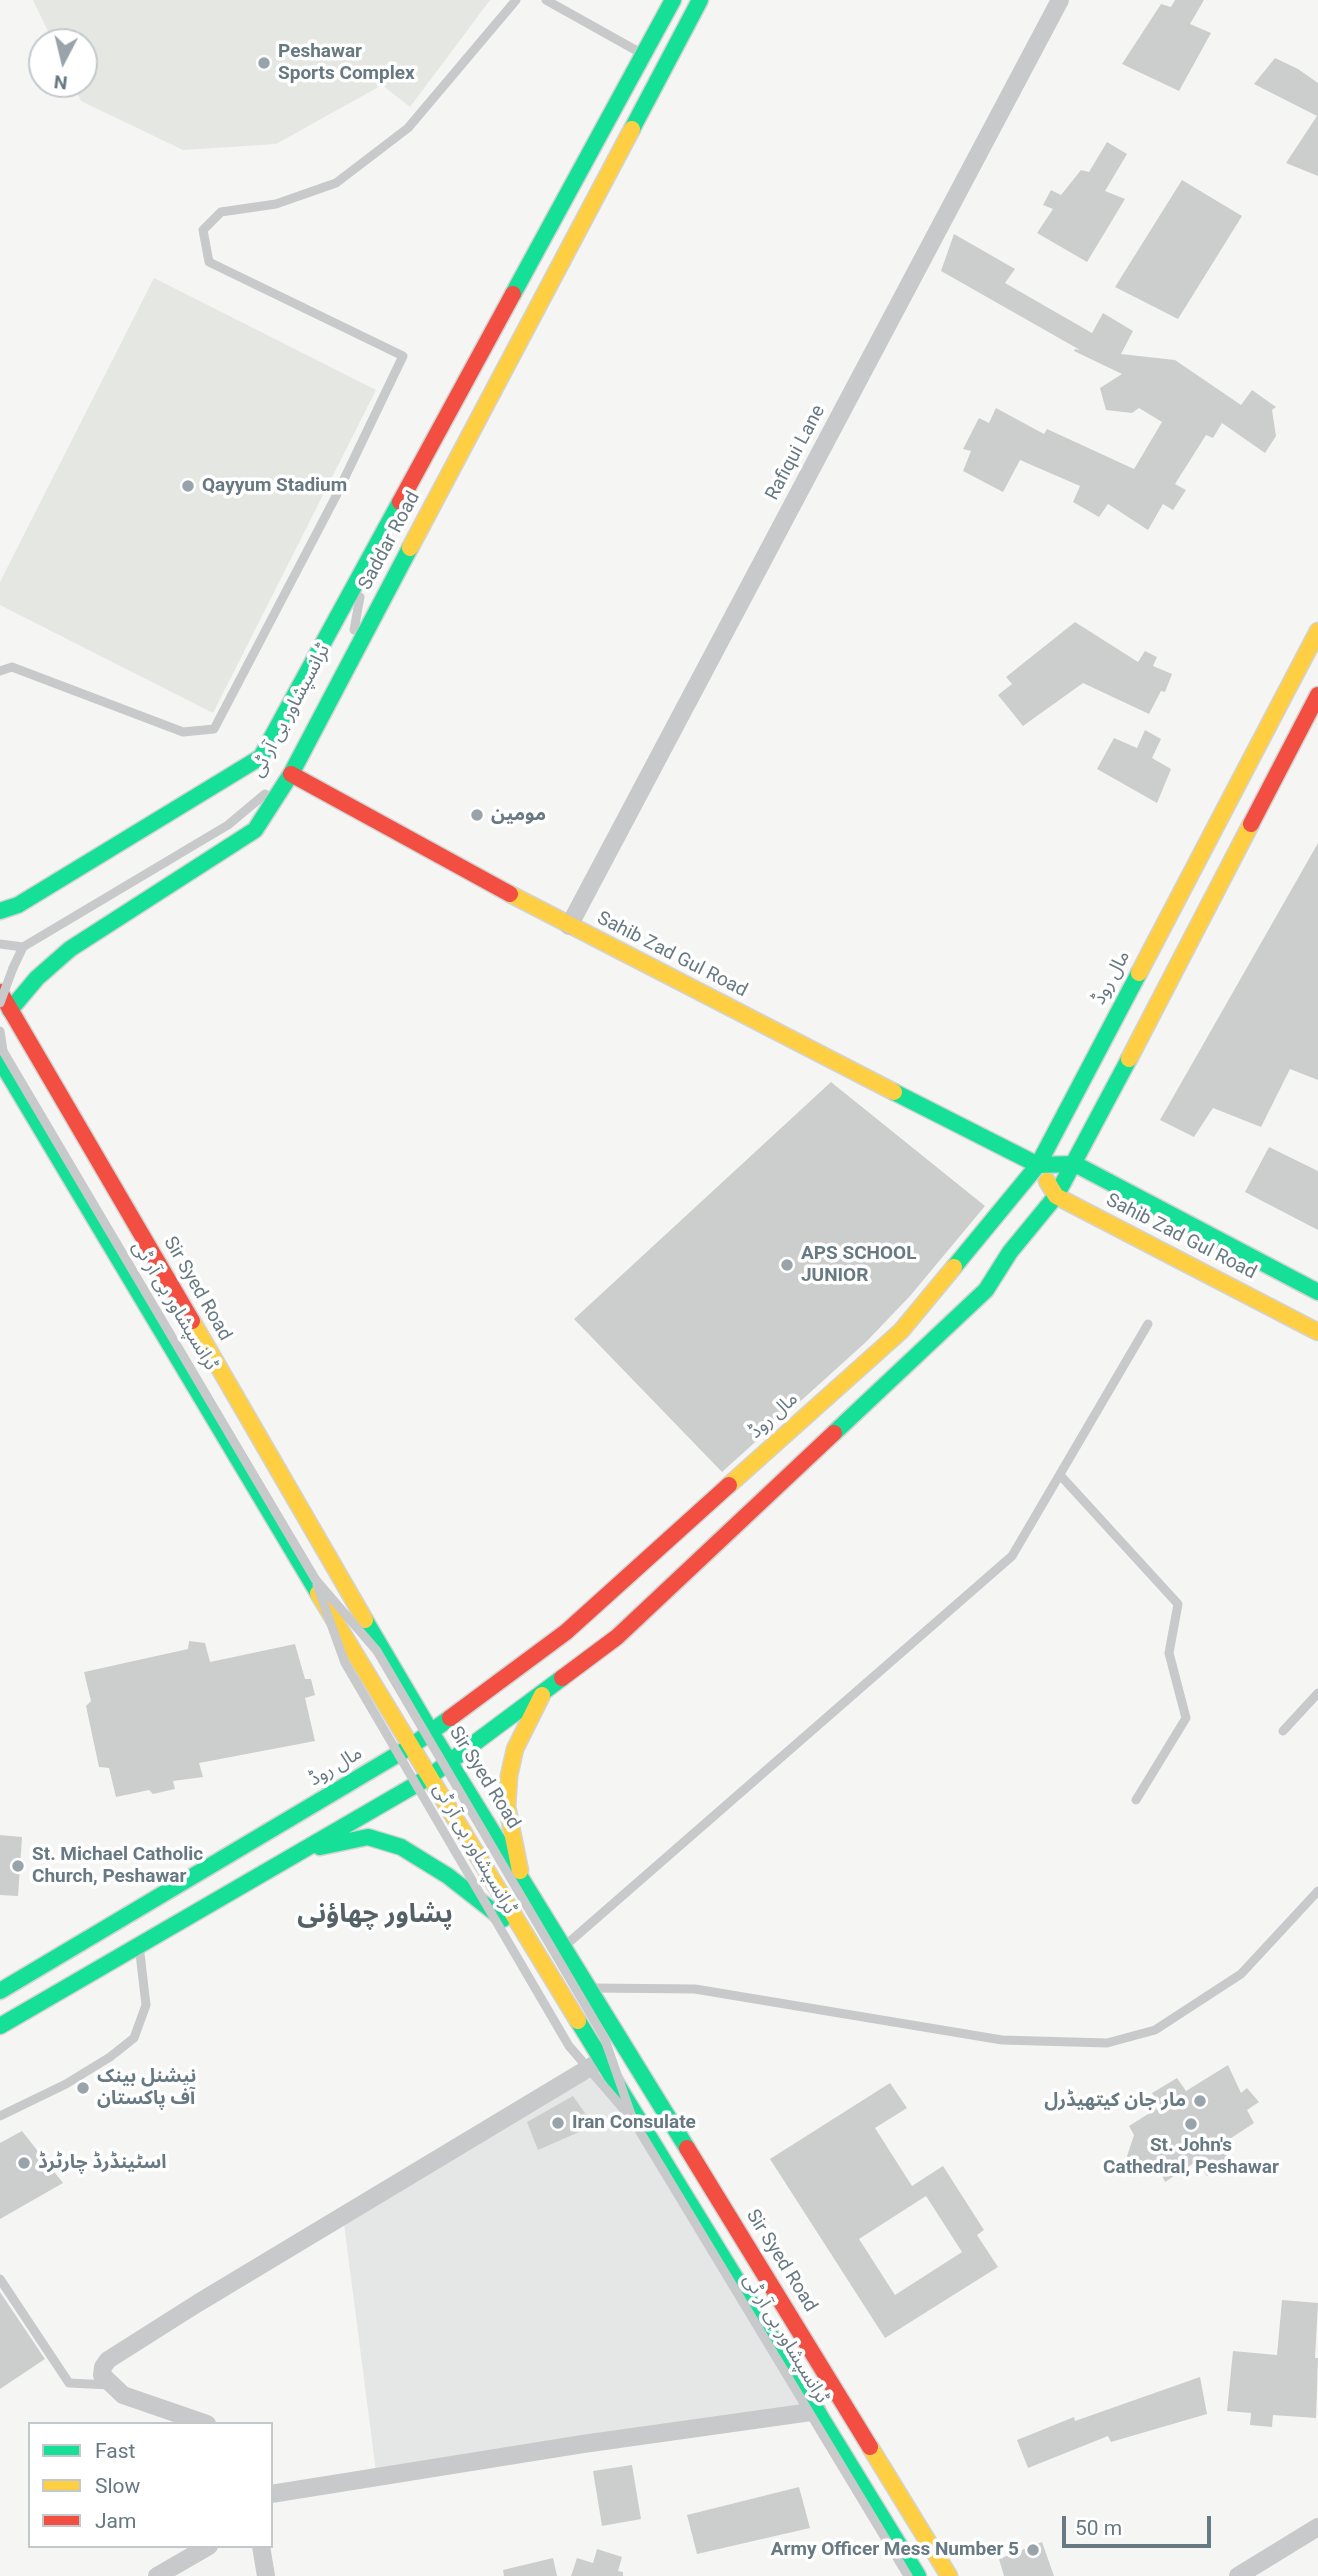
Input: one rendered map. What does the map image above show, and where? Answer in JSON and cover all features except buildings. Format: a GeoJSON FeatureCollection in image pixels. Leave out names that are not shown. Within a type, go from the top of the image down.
{"type":"FeatureCollection","features":[{"type":"Feature","properties":{"kind":"main road","name":"Saddar Road"},"geometry":{"type":"LineString","coordinates":[[0,911],[18,905],[261,757],[673,0]]}},
{"type":"Feature","properties":{"kind":"main road","name":"Saddar Road"},"geometry":{"type":"LineString","coordinates":[[5,1006],[70,949],[255,830],[291,774],[701,0]]}},
{"type":"Feature","properties":{"kind":"main road"},"geometry":{"type":"LineString","coordinates":[[643,55],[662,73]]}},
{"type":"Feature","properties":{"kind":"main road","name":"مال روڈ"},"geometry":{"type":"LineString","coordinates":[[0,1991],[431,1732],[566,1632],[901,1331],[1038,1165],[1318,631]]}},
{"type":"Feature","properties":{"kind":"main road"},"geometry":{"type":"LineString","coordinates":[[0,2026],[429,1777],[617,1637],[986,1290],[1010,1252],[1056,1196],[1075,1164],[1318,695]]}},
{"type":"Feature","properties":{"kind":"main road","name":"Sahib Zad Gul Road"},"geometry":{"type":"LineString","coordinates":[[291,774],[569,926],[1038,1165],[1075,1164],[1318,1292]]}},
{"type":"Feature","properties":{"kind":"main road","name":"Sir Syed Road"},"geometry":{"type":"LineString","coordinates":[[0,992],[5,1006],[431,1732],[949,2576]]}},
{"type":"Feature","properties":{"kind":"main road"},"geometry":{"type":"LineString","coordinates":[[1,1052],[153,1315],[410,1747],[918,2576]]}},
{"type":"Feature","properties":{"kind":"main road"},"geometry":{"type":"LineString","coordinates":[[1038,1165],[1056,1196]]}},
{"type":"Feature","properties":{"kind":"main road","name":"Sahib Zad Gul Road"},"geometry":{"type":"LineString","coordinates":[[1056,1196],[1318,1332]]}},
{"type":"Feature","properties":{"kind":"main road"},"geometry":{"type":"LineString","coordinates":[[153,1315],[179,1300]]}},
{"type":"Feature","properties":{"kind":"main road"},"geometry":{"type":"LineString","coordinates":[[522,1880],[508,1808],[509,1776],[516,1749],[544,1691]]}},
{"type":"Feature","properties":{"kind":"main road"},"geometry":{"type":"LineString","coordinates":[[296,1852],[368,1837],[401,1847],[448,1876],[530,1942]]}},
{"type":"Feature","properties":{"kind":"street","name":"Rafiqui Lane"},"geometry":{"type":"LineString","coordinates":[[569,926],[1060,0]]}},
{"type":"Feature","properties":{"kind":"street"},"geometry":{"type":"LineString","coordinates":[[202,2422],[123,2395],[102,2375],[108,2360],[602,2060]]}},
{"type":"Feature","properties":{"kind":"street"},"geometry":{"type":"LineString","coordinates":[[273,2494],[583,2444],[818,2411]]}},
{"type":"Feature","properties":{"kind":"street"},"geometry":{"type":"LineString","coordinates":[[1238,2576],[1318,2528]]}},
{"type":"Feature","properties":{"kind":"street"},"geometry":{"type":"LineString","coordinates":[[157,2576],[206,2548]]}},
{"type":"Feature","properties":{"kind":"street"},"geometry":{"type":"LineString","coordinates":[[261,2548],[266,2576]]}},
{"type":"Feature","properties":{"kind":"lane"},"geometry":{"type":"LineString","coordinates":[[0,671],[12,667],[183,732],[214,729],[335,498],[403,356],[209,262],[203,230],[221,212],[276,204],[336,183],[408,128],[516,0]]}},
{"type":"Feature","properties":{"kind":"lane"},"geometry":{"type":"LineString","coordinates":[[546,0],[643,55]]}},
{"type":"Feature","properties":{"kind":"lane","name":"ٹرانسپشاور بی آر ٹی"},"geometry":{"type":"LineString","coordinates":[[354,630],[366,568]]}},
{"type":"Feature","properties":{"kind":"lane","name":"ٹرانسپشاور بی آر ٹی"},"geometry":{"type":"LineString","coordinates":[[348,642],[394,576]]}},
{"type":"Feature","properties":{"kind":"lane","name":"ٹرانسپشاور بی آر ٹی"},"geometry":{"type":"LineString","coordinates":[[23,947],[228,825],[268,791],[275,780]]}},
{"type":"Feature","properties":{"kind":"lane"},"geometry":{"type":"LineString","coordinates":[[0,944],[23,947],[13,968],[5,1006]]}},
{"type":"Feature","properties":{"kind":"lane","name":"ٹرانسپشاور بی آر ٹی"},"geometry":{"type":"LineString","coordinates":[[0,1031],[1,1052],[315,1579],[377,1651],[604,2038],[633,2120]]}},
{"type":"Feature","properties":{"kind":"lane"},"geometry":{"type":"LineString","coordinates":[[563,1947],[1012,1556],[1148,1324]]}},
{"type":"Feature","properties":{"kind":"lane"},"geometry":{"type":"LineString","coordinates":[[1060,1475],[1178,1604],[1169,1653],[1186,1718],[1136,1800]]}},
{"type":"Feature","properties":{"kind":"lane","name":"ٹرانسپشاور بی آر ٹی"},"geometry":{"type":"LineString","coordinates":[[315,1579],[351,1675],[569,2046],[633,2120],[908,2576]]}},
{"type":"Feature","properties":{"kind":"lane"},"geometry":{"type":"LineString","coordinates":[[1283,1731],[1318,1693]]}},
{"type":"Feature","properties":{"kind":"lane"},"geometry":{"type":"LineString","coordinates":[[588,1987],[695,1989],[1002,2040],[1107,2043],[1155,2030],[1241,1974],[1318,1891]]}},
{"type":"Feature","properties":{"kind":"lane"},"geometry":{"type":"LineString","coordinates":[[0,2116],[66,2084],[110,2057],[134,2038],[146,2005],[139,1944]]}},
{"type":"Feature","properties":{"kind":"lane"},"geometry":{"type":"LineString","coordinates":[[0,2279],[69,2383],[110,2385]]}},
{"type":"Feature","properties":{"kind":"shaded area","name":"Peshawar Sports Complex"},"geometry":{"type":"Polygon","coordinates":[[[33,0],[490,0],[410,107],[382,85],[276,144],[183,150],[81,101],[80,98],[98,98],[98,28],[46,28],[33,0]]]}},
{"type":"Feature","properties":{"kind":"shaded area","name":"Qayyum Stadium"},"geometry":{"type":"Polygon","coordinates":[[[154,278],[376,390],[213,713],[0,605],[0,582],[154,278]]]}},
{"type":"Feature","properties":{"kind":"shaded area"},"geometry":{"type":"Polygon","coordinates":[[[602,2060],[818,2411],[376,2472],[343,2216],[602,2060]]]}},
{"type":"Feature","properties":{"kind":"traffic: fast"},"geometry":{"type":"LineString","coordinates":[[513,294],[673,0]]}},
{"type":"Feature","properties":{"kind":"traffic: fast"},"geometry":{"type":"LineString","coordinates":[[632,129],[700,0]]}},
{"type":"Feature","properties":{"kind":"traffic: fast"},"geometry":{"type":"LineString","coordinates":[[0,911],[18,905],[261,757],[400,502]]}},
{"type":"Feature","properties":{"kind":"traffic: fast"},"geometry":{"type":"LineString","coordinates":[[10,1010],[37,978],[70,949],[255,830],[291,774],[410,548]]}},
{"type":"Feature","properties":{"kind":"traffic: fast"},"geometry":{"type":"LineString","coordinates":[[954,1267],[1038,1165],[1139,973]]}},
{"type":"Feature","properties":{"kind":"traffic: fast"},"geometry":{"type":"LineString","coordinates":[[834,1433],[986,1290],[1010,1252],[1056,1196],[1129,1059]]}},
{"type":"Feature","properties":{"kind":"traffic: fast"},"geometry":{"type":"LineString","coordinates":[[0,1060],[318,1593]]}},
{"type":"Feature","properties":{"kind":"traffic: fast"},"geometry":{"type":"LineString","coordinates":[[894,1092],[1038,1165],[1075,1164],[1318,1292]]}},
{"type":"Feature","properties":{"kind":"traffic: fast"},"geometry":{"type":"LineString","coordinates":[[365,1620],[687,2148]]}},
{"type":"Feature","properties":{"kind":"traffic: fast"},"geometry":{"type":"LineString","coordinates":[[0,2026],[429,1777],[562,1678]]}},
{"type":"Feature","properties":{"kind":"traffic: fast"},"geometry":{"type":"LineString","coordinates":[[0,1991],[410,1747],[450,1718]]}},
{"type":"Feature","properties":{"kind":"traffic: fast"},"geometry":{"type":"LineString","coordinates":[[320,1847],[368,1837],[401,1847],[448,1876],[503,1919]]}},
{"type":"Feature","properties":{"kind":"traffic: fast"},"geometry":{"type":"LineString","coordinates":[[578,2021],[918,2576]]}},
{"type":"Feature","properties":{"kind":"traffic: slow"},"geometry":{"type":"LineString","coordinates":[[410,548],[632,129]]}},
{"type":"Feature","properties":{"kind":"traffic: slow"},"geometry":{"type":"LineString","coordinates":[[1139,973],[1318,631]]}},
{"type":"Feature","properties":{"kind":"traffic: slow"},"geometry":{"type":"LineString","coordinates":[[1129,1059],[1251,824]]}},
{"type":"Feature","properties":{"kind":"traffic: slow"},"geometry":{"type":"LineString","coordinates":[[510,894],[894,1092]]}},
{"type":"Feature","properties":{"kind":"traffic: slow"},"geometry":{"type":"LineString","coordinates":[[1047,1181],[1056,1196],[1318,1332]]}},
{"type":"Feature","properties":{"kind":"traffic: slow"},"geometry":{"type":"LineString","coordinates":[[729,1485],[901,1331],[954,1267]]}},
{"type":"Feature","properties":{"kind":"traffic: slow"},"geometry":{"type":"LineString","coordinates":[[192,1321],[365,1620]]}},
{"type":"Feature","properties":{"kind":"traffic: slow"},"geometry":{"type":"LineString","coordinates":[[318,1593],[578,2021]]}},
{"type":"Feature","properties":{"kind":"traffic: slow"},"geometry":{"type":"LineString","coordinates":[[520,1871],[507,1807],[509,1776],[515,1749],[542,1695]]}},
{"type":"Feature","properties":{"kind":"traffic: slow"},"geometry":{"type":"LineString","coordinates":[[870,2447],[949,2576]]}},
{"type":"Feature","properties":{"kind":"traffic: jam"},"geometry":{"type":"LineString","coordinates":[[400,502],[513,294]]}},
{"type":"Feature","properties":{"kind":"traffic: jam"},"geometry":{"type":"LineString","coordinates":[[1251,824],[1318,695]]}},
{"type":"Feature","properties":{"kind":"traffic: jam"},"geometry":{"type":"LineString","coordinates":[[291,774],[510,894]]}},
{"type":"Feature","properties":{"kind":"traffic: jam"},"geometry":{"type":"LineString","coordinates":[[0,992],[192,1321]]}},
{"type":"Feature","properties":{"kind":"traffic: jam"},"geometry":{"type":"LineString","coordinates":[[562,1678],[617,1637],[834,1433]]}},
{"type":"Feature","properties":{"kind":"traffic: jam"},"geometry":{"type":"LineString","coordinates":[[450,1718],[566,1632],[729,1485]]}},
{"type":"Feature","properties":{"kind":"traffic: jam"},"geometry":{"type":"LineString","coordinates":[[687,2148],[870,2447]]}},
{"type":"Feature","properties":{"kind":"place","name":"Peshawar Sports Complex"},"geometry":{"type":"Point","coordinates":[264,63]}},
{"type":"Feature","properties":{"kind":"place","name":"Qayyum Stadium"},"geometry":{"type":"Point","coordinates":[188,486]}},
{"type":"Feature","properties":{"kind":"place","name":"مومین"},"geometry":{"type":"Point","coordinates":[477,815]}},
{"type":"Feature","properties":{"kind":"place","name":"APS SCHOOL JUNIOR"},"geometry":{"type":"Point","coordinates":[787,1265]}},
{"type":"Feature","properties":{"kind":"place","name":"St. Michael Catholic Church, Peshawar"},"geometry":{"type":"Point","coordinates":[18,1866]}},
{"type":"Feature","properties":{"kind":"place","name":"نیشنل بینک آف پاکستان"},"geometry":{"type":"Point","coordinates":[83,2088]}},
{"type":"Feature","properties":{"kind":"place","name":"مار جان کیتھیڈرل"},"geometry":{"type":"Point","coordinates":[1200,2101]}},
{"type":"Feature","properties":{"kind":"place","name":"Iran Consulate"},"geometry":{"type":"Point","coordinates":[558,2123]}},
{"type":"Feature","properties":{"kind":"place","name":"St. John's Cathedral, Peshawar"},"geometry":{"type":"Point","coordinates":[1191,2124]}},
{"type":"Feature","properties":{"kind":"place","name":"اسٹینڈرڈ چارٹرڈ"},"geometry":{"type":"Point","coordinates":[24,2163]}},
{"type":"Feature","properties":{"kind":"place","name":"Army Officer Mess Number 5"},"geometry":{"type":"Point","coordinates":[1033,2550]}},
{"type":"Feature","properties":{"kind":"district","name":"پشاور چھاؤنی"},"geometry":{"type":"Point","coordinates":[375,1915]}}]}
